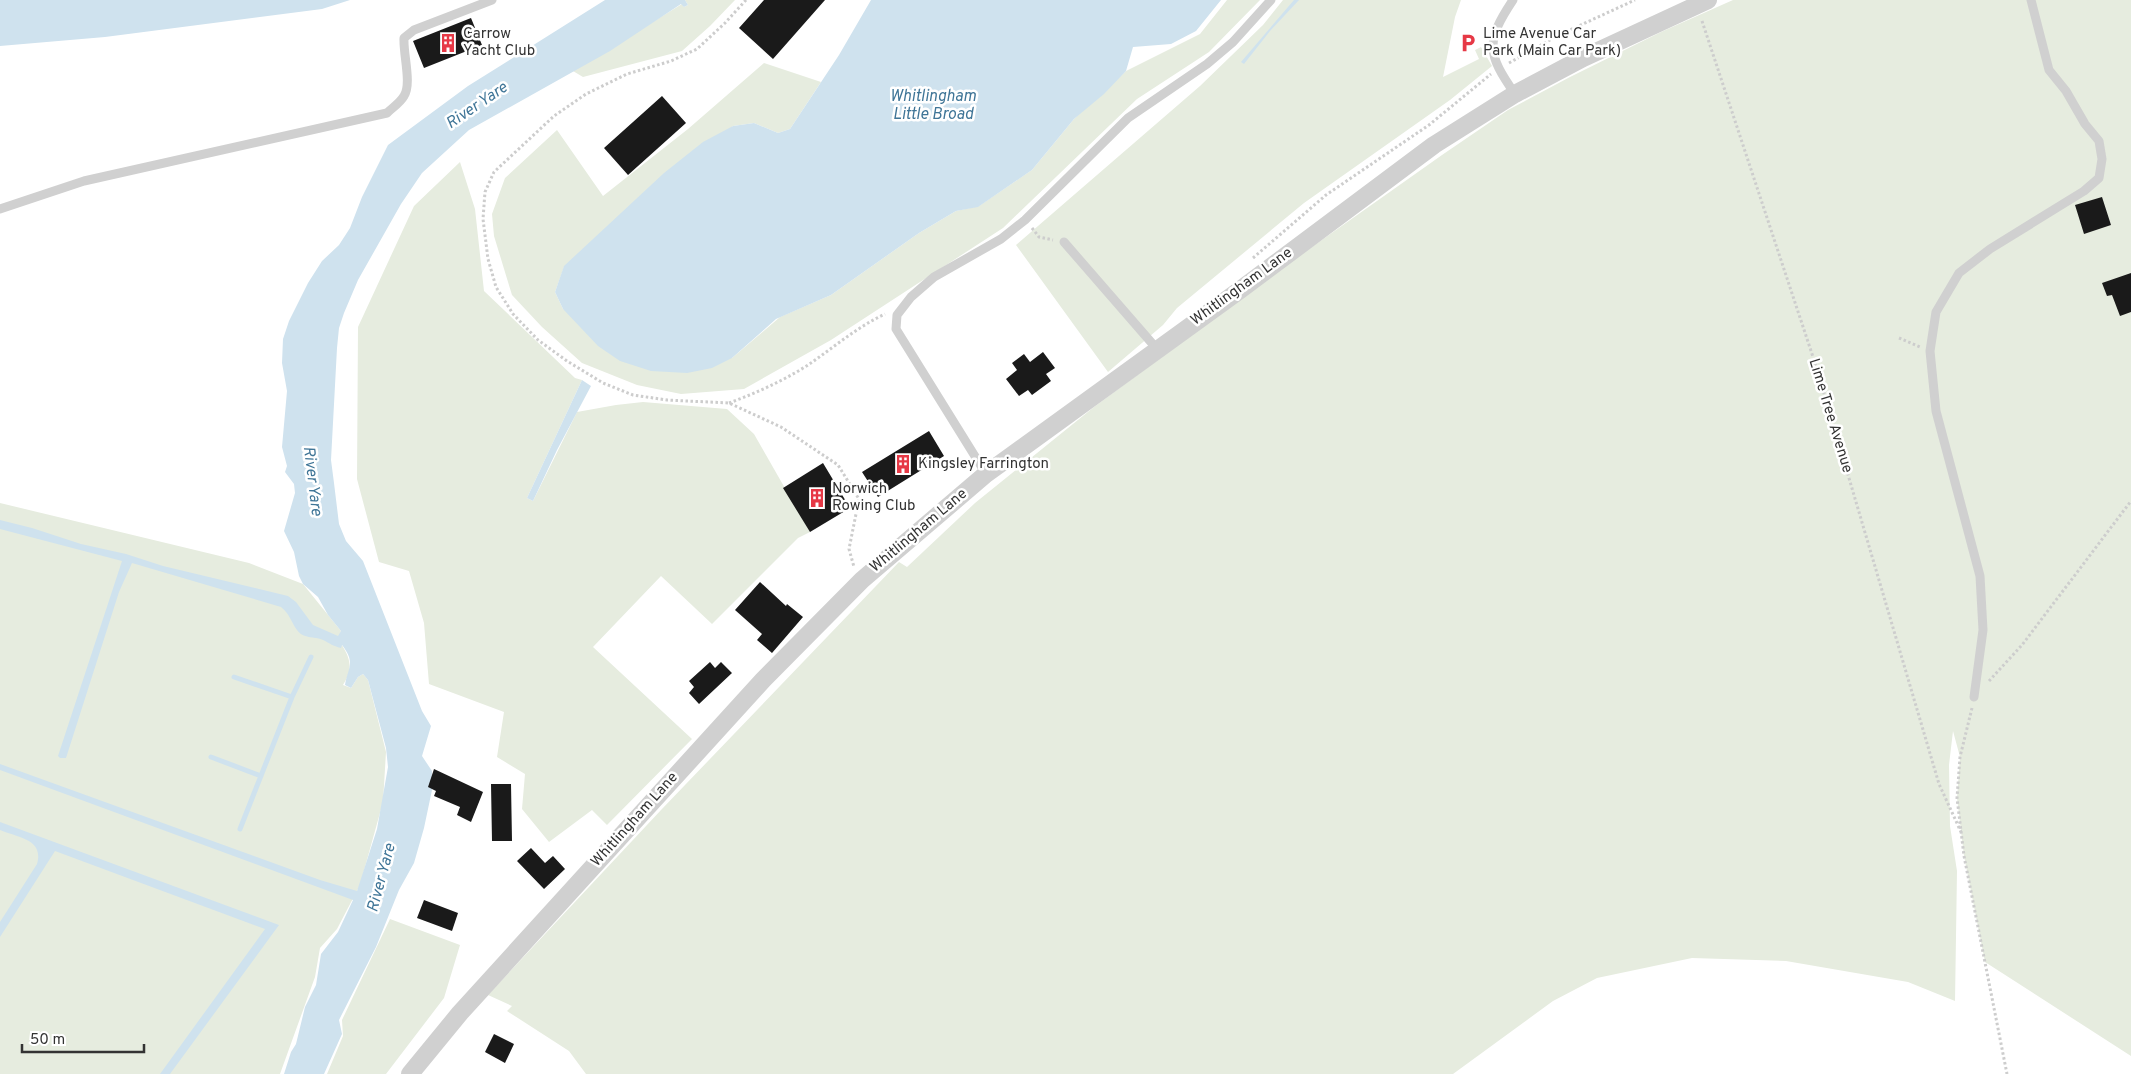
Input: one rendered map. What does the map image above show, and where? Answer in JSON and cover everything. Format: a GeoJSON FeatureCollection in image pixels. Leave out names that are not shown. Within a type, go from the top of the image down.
{"type":"FeatureCollection","features":[{"type":"Feature","properties":{"kind":"street","name":"Whitlingham Lane"},"geometry":{"type":"LineString","coordinates":[[410,1074],[460,1013],[749,695],[862,580],[986,474],[1434,145],[1515,94],[1583,58],[1702,2]]}},
{"type":"Feature","properties":{"kind":"lane"},"geometry":{"type":"LineString","coordinates":[[0,209],[84,181],[387,113],[404,96],[408,77],[403,52],[404,38],[414,30],[492,0]]}},
{"type":"Feature","properties":{"kind":"lane"},"geometry":{"type":"LineString","coordinates":[[986,474],[896,329],[897,315],[903,305],[934,277],[1001,238],[1025,220],[1128,118],[1207,64],[1233,42],[1271,0]]}},
{"type":"Feature","properties":{"kind":"lane"},"geometry":{"type":"LineString","coordinates":[[1513,0],[1493,38],[1493,54],[1497,69],[1515,94]]}},
{"type":"Feature","properties":{"kind":"lane"},"geometry":{"type":"LineString","coordinates":[[1974,697],[1983,630],[1980,576],[1936,411],[1930,351],[1936,312],[1959,274],[1990,249],[2084,191],[2098,178],[2102,159],[2099,141],[2085,124],[2066,91],[2049,70],[2031,0]]}},
{"type":"Feature","properties":{"kind":"lane"},"geometry":{"type":"LineString","coordinates":[[1064,242],[1157,349]]}},
{"type":"Feature","properties":{"kind":"path"},"geometry":{"type":"LineString","coordinates":[[746,0],[697,49],[671,61],[627,74],[586,94],[554,116],[494,172],[485,192],[483,219],[488,259],[496,287],[513,314],[538,340],[567,361],[603,383],[633,395],[667,400],[729,403],[781,427],[838,465],[859,499],[849,549],[852,565],[862,580]]}},
{"type":"Feature","properties":{"kind":"path","name":"Lime Tree Avenue"},"geometry":{"type":"LineString","coordinates":[[1702,2],[1816,366],[1939,784],[1961,832]]}},
{"type":"Feature","properties":{"kind":"path"},"geometry":{"type":"LineString","coordinates":[[1025,220],[1039,237],[1064,242]]}},
{"type":"Feature","properties":{"kind":"path"},"geometry":{"type":"LineString","coordinates":[[729,403],[762,390],[806,366],[870,321],[903,305]]}},
{"type":"Feature","properties":{"kind":"path"},"geometry":{"type":"LineString","coordinates":[[1899,338],[1930,351]]}},
{"type":"Feature","properties":{"kind":"path"},"geometry":{"type":"LineString","coordinates":[[2006,1074],[1961,832],[1957,798],[1960,757],[1974,697],[2022,645],[2131,501]]}},
{"type":"Feature","properties":{"kind":"shaded area"},"geometry":{"type":"Polygon","coordinates":[[[685,0],[735,0],[682,51],[583,77],[573,71],[682,4],[684,7],[688,5],[685,0]]]}},
{"type":"Feature","properties":{"kind":"shaded area"},"geometry":{"type":"Polygon","coordinates":[[[1227,0],[1260,0],[1209,52],[1137,99],[1003,228],[831,340],[744,389],[681,394],[637,385],[582,363],[542,327],[512,295],[494,236],[492,214],[505,178],[557,130],[603,196],[688,129],[764,63],[821,82],[790,129],[778,133],[754,123],[733,126],[564,267],[555,292],[563,309],[732,358],[780,317],[831,295],[919,233],[956,211],[979,206],[1032,170],[1074,119],[1126,71],[1200,34],[1227,0]]]}},
{"type":"Feature","properties":{"kind":"shaded area"},"geometry":{"type":"Polygon","coordinates":[[[1283,0],[1461,0],[1455,17],[1443,77],[1479,59],[1475,50],[1481,47],[1492,66],[1450,100],[1304,203],[1177,308],[1163,325],[1108,372],[1016,245],[1200,86],[1263,25],[1283,0]]]}},
{"type":"Feature","properties":{"kind":"shaded area"},"geometry":{"type":"Polygon","coordinates":[[[1733,0],[2131,0],[2131,1056],[1985,962],[1964,856],[1957,798],[1960,757],[1953,731],[1949,765],[1950,826],[1957,871],[1955,1001],[1908,982],[1786,961],[1692,958],[1597,978],[1553,1001],[1453,1074],[586,1074],[569,1051],[507,1011],[512,1006],[488,995],[661,810],[899,562],[907,567],[975,503],[1094,407],[1278,271],[1508,110],[1661,32],[1733,0]]]}},
{"type":"Feature","properties":{"kind":"shaded area"},"geometry":{"type":"Polygon","coordinates":[[[460,162],[475,209],[484,291],[575,378],[582,380],[527,498],[533,501],[577,412],[643,402],[727,409],[754,434],[810,532],[798,538],[712,624],[661,576],[593,647],[692,739],[607,825],[592,810],[549,842],[522,809],[525,774],[497,757],[504,712],[429,684],[424,623],[409,571],[379,562],[357,479],[358,327],[414,206],[460,162]]]}},
{"type":"Feature","properties":{"kind":"shaded area"},"geometry":{"type":"Polygon","coordinates":[[[0,503],[249,563],[303,584],[341,631],[338,639],[348,656],[350,667],[343,685],[351,688],[358,677],[363,674],[368,680],[386,752],[383,802],[360,885],[337,929],[320,948],[315,977],[280,1074],[0,1074],[0,503]]]}},
{"type":"Feature","properties":{"kind":"shaded area"},"geometry":{"type":"Polygon","coordinates":[[[390,919],[460,945],[444,998],[386,1074],[327,1074],[343,1036],[342,1020],[390,919]]]}},
{"type":"Feature","properties":{"kind":"water"},"geometry":{"type":"Polygon","coordinates":[[[0,0],[350,0],[322,9],[105,37],[0,46],[0,0]]]}},
{"type":"Feature","properties":{"kind":"water","name":"River Yare"},"geometry":{"type":"Polygon","coordinates":[[[605,0],[685,0],[688,5],[684,7],[681,4],[610,51],[469,130],[422,173],[401,204],[358,280],[339,328],[331,460],[339,524],[346,541],[363,561],[422,711],[431,726],[422,756],[432,771],[432,790],[414,863],[399,890],[376,947],[339,1020],[342,1034],[324,1074],[284,1074],[291,1052],[296,1044],[305,1007],[316,985],[321,954],[338,932],[353,900],[0,770],[0,764],[320,880],[357,891],[377,829],[388,767],[386,748],[368,680],[363,674],[358,677],[351,688],[345,685],[350,661],[342,645],[341,648],[320,639],[302,635],[281,607],[132,563],[119,592],[66,758],[60,758],[58,756],[122,561],[0,529],[0,520],[163,566],[288,596],[296,602],[313,625],[338,636],[341,631],[328,615],[318,597],[303,584],[299,576],[294,552],[284,531],[295,493],[294,484],[285,472],[287,466],[282,447],[287,391],[282,363],[283,339],[289,321],[308,283],[322,261],[339,245],[350,228],[362,197],[388,145],[468,86],[605,0]]]}},
{"type":"Feature","properties":{"kind":"water","name":"Whitlingham Little Broad"},"geometry":{"type":"Polygon","coordinates":[[[871,0],[1221,0],[1196,31],[1171,44],[1133,47],[1126,71],[1104,94],[1074,119],[1032,170],[978,207],[956,211],[919,233],[831,295],[776,319],[732,358],[712,368],[687,373],[651,371],[620,361],[598,346],[563,309],[555,292],[564,266],[664,173],[703,142],[733,126],[754,123],[778,133],[790,129],[839,55],[871,0]]]}},
{"type":"Feature","properties":{"kind":"water"},"geometry":{"type":"Polygon","coordinates":[[[1294,0],[1299,0],[1270,31],[1244,64],[1241,62],[1294,0]]]}},
{"type":"Feature","properties":{"kind":"water"},"geometry":{"type":"Polygon","coordinates":[[[582,380],[591,386],[557,450],[533,501],[527,498],[582,380]]]}},
{"type":"Feature","properties":{"kind":"water"},"geometry":{"type":"Polygon","coordinates":[[[0,822],[279,925],[170,1074],[160,1074],[265,929],[55,851],[0,937],[0,922],[37,864],[38,856],[37,849],[33,844],[0,830],[0,822]]]}},
{"type":"Feature","properties":{"kind":"building"},"geometry":{"type":"Polygon","coordinates":[[[764,0],[825,0],[773,59],[739,28],[764,0]]]}},
{"type":"Feature","properties":{"kind":"building","name":"Carrow Yacht Club"},"geometry":{"type":"Polygon","coordinates":[[[471,18],[482,45],[424,68],[413,41],[471,18]]]}},
{"type":"Feature","properties":{"kind":"building"},"geometry":{"type":"Polygon","coordinates":[[[662,96],[686,123],[628,175],[604,148],[662,96]]]}},
{"type":"Feature","properties":{"kind":"building"},"geometry":{"type":"Polygon","coordinates":[[[2102,197],[2111,225],[2084,234],[2075,205],[2102,197]]]}},
{"type":"Feature","properties":{"kind":"building"},"geometry":{"type":"Polygon","coordinates":[[[2131,273],[2131,312],[2120,316],[2112,295],[2107,296],[2102,283],[2131,273]]]}},
{"type":"Feature","properties":{"kind":"building"},"geometry":{"type":"Polygon","coordinates":[[[1043,352],[1055,368],[1046,374],[1051,381],[1032,395],[1028,390],[1019,396],[1006,379],[1017,370],[1012,363],[1024,354],[1030,362],[1043,352]]]}},
{"type":"Feature","properties":{"kind":"building","name":"Kingsley Farrington"},"geometry":{"type":"Polygon","coordinates":[[[929,431],[944,456],[878,497],[862,472],[929,431]]]}},
{"type":"Feature","properties":{"kind":"building","name":"Norwich Rowing Club"},"geometry":{"type":"Polygon","coordinates":[[[823,463],[850,508],[810,532],[783,488],[823,463]]]}},
{"type":"Feature","properties":{"kind":"building"},"geometry":{"type":"Polygon","coordinates":[[[760,582],[786,606],[787,604],[803,617],[772,653],[757,640],[762,634],[735,610],[760,582]]]}},
{"type":"Feature","properties":{"kind":"building"},"geometry":{"type":"Polygon","coordinates":[[[710,662],[715,668],[721,662],[732,673],[699,704],[689,693],[694,687],[689,681],[710,662]]]}},
{"type":"Feature","properties":{"kind":"building"},"geometry":{"type":"Polygon","coordinates":[[[434,769],[483,792],[471,822],[457,815],[460,807],[434,796],[436,791],[428,787],[434,769]]]}},
{"type":"Feature","properties":{"kind":"building"},"geometry":{"type":"Polygon","coordinates":[[[491,784],[511,784],[512,841],[492,841],[491,784]]]}},
{"type":"Feature","properties":{"kind":"building"},"geometry":{"type":"Polygon","coordinates":[[[531,848],[545,863],[553,856],[565,869],[544,889],[517,861],[531,848]]]}},
{"type":"Feature","properties":{"kind":"building"},"geometry":{"type":"Polygon","coordinates":[[[424,900],[458,913],[452,931],[417,918],[424,900]]]}},
{"type":"Feature","properties":{"kind":"building"},"geometry":{"type":"Polygon","coordinates":[[[494,1034],[514,1044],[505,1063],[485,1052],[494,1034]]]}},
{"type":"Feature","properties":{"kind":"waterway"},"geometry":{"type":"LineString","coordinates":[[240,829],[292,697],[311,657]]}},
{"type":"Feature","properties":{"kind":"waterway"},"geometry":{"type":"LineString","coordinates":[[234,677],[292,697]]}},
{"type":"Feature","properties":{"kind":"waterway"},"geometry":{"type":"LineString","coordinates":[[211,757],[261,776]]}},
{"type":"Feature","properties":{"kind":"place","name":"Carrow Yacht Club"},"geometry":{"type":"Point","coordinates":[448,43]}},
{"type":"Feature","properties":{"kind":"place","name":"Lime Avenue Car Park (Main Car Park)"},"geometry":{"type":"Point","coordinates":[1468,43]}},
{"type":"Feature","properties":{"kind":"place","name":"Kingsley Farrington"},"geometry":{"type":"Point","coordinates":[903,464]}},
{"type":"Feature","properties":{"kind":"place","name":"Norwich Rowing Club"},"geometry":{"type":"Point","coordinates":[817,498]}}]}
